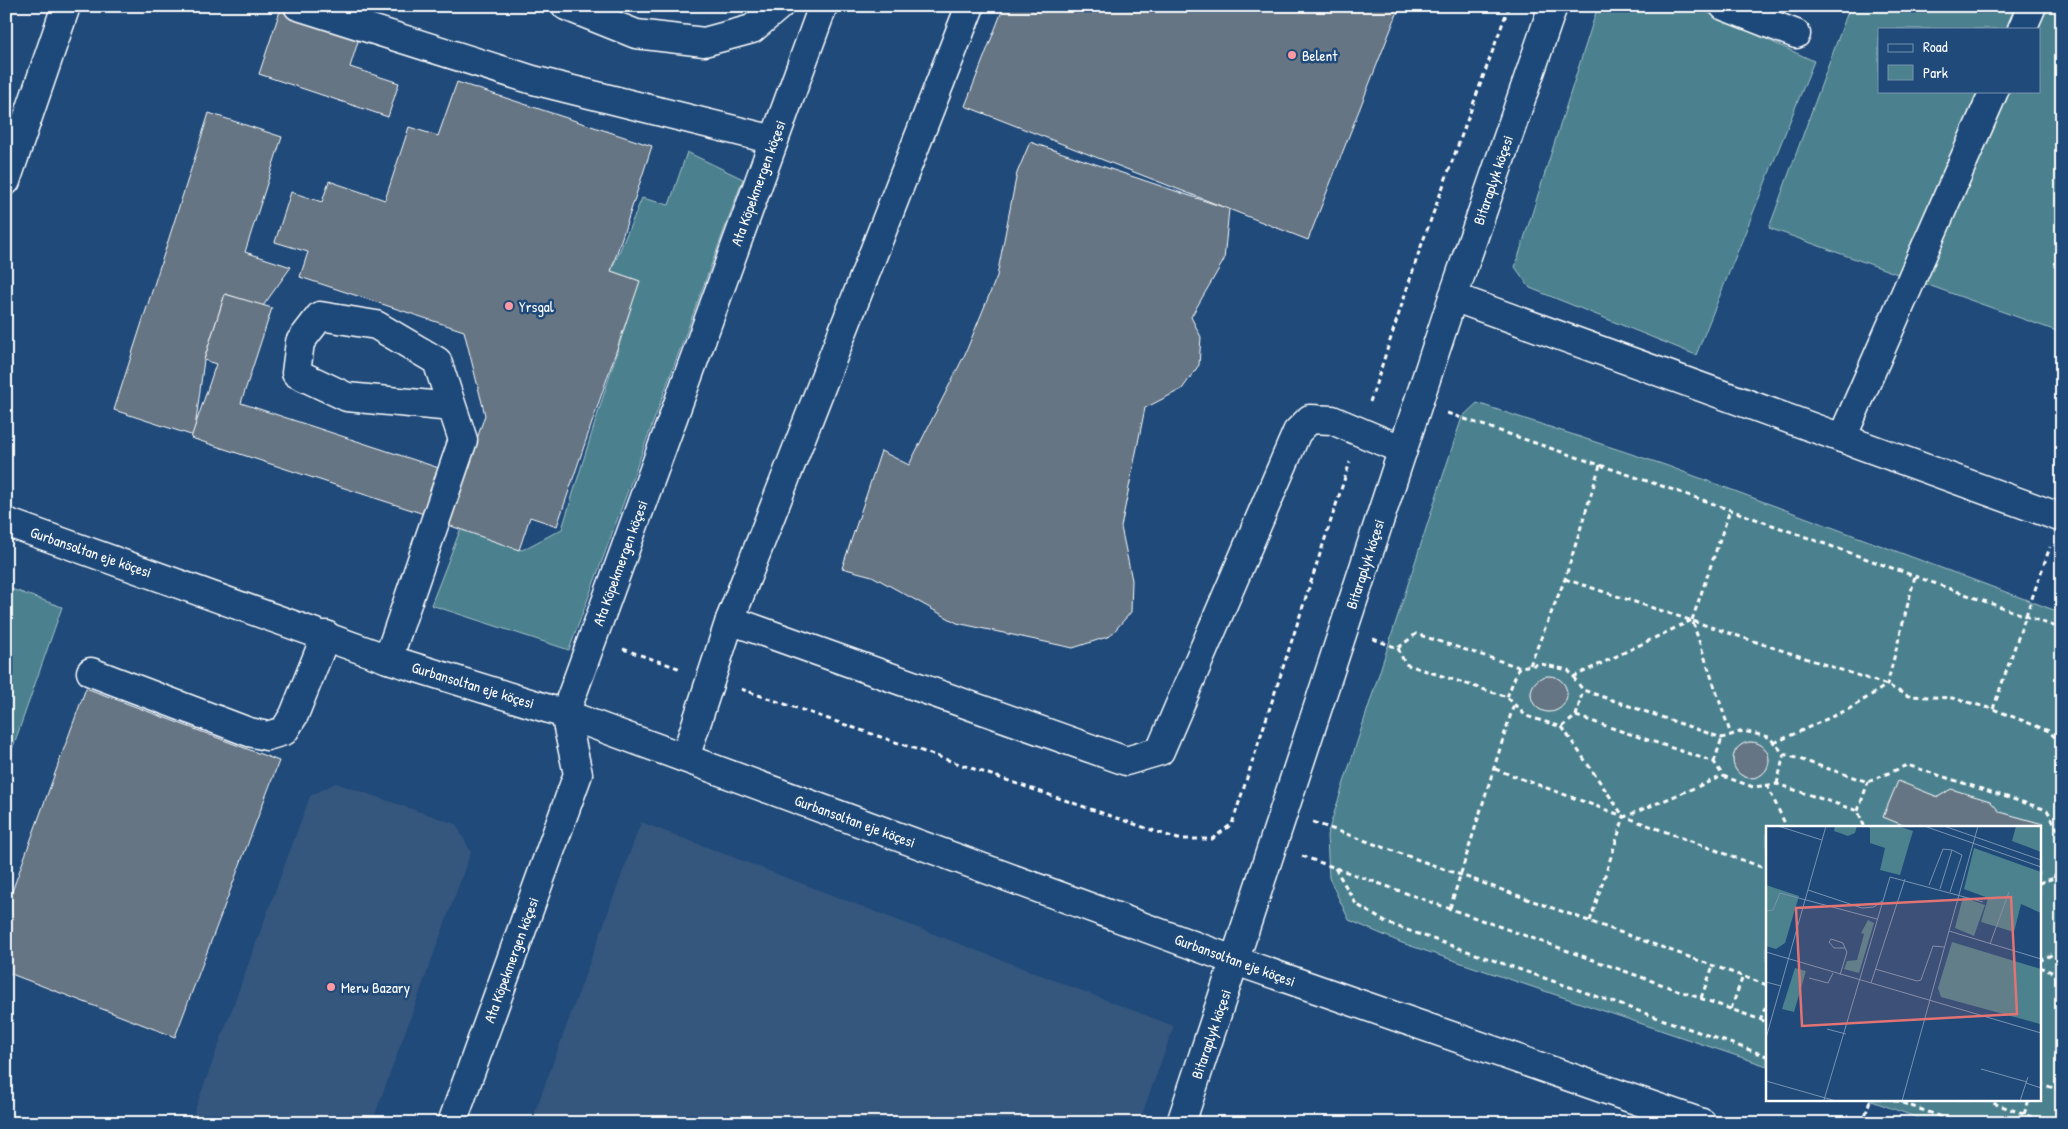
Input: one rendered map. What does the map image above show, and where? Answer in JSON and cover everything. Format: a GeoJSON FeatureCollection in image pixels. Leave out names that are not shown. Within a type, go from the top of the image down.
{"type":"FeatureCollection","features":[{"type":"Feature","properties":{"kind":"street"},"geometry":{"type":"LineString","coordinates":[[6,181],[66,6]]}},
{"type":"Feature","properties":{"kind":"street"},"geometry":{"type":"LineString","coordinates":[[298,6],[533,80],[774,140]]}},
{"type":"Feature","properties":{"kind":"street"},"geometry":{"type":"LineString","coordinates":[[566,6],[636,34],[704,42],[752,29],[779,6]]}},
{"type":"Feature","properties":{"kind":"street","name":"Ata Köpekmergen köçesi"},"geometry":{"type":"LineString","coordinates":[[452,1123],[578,774],[565,714],[823,6]]}},
{"type":"Feature","properties":{"kind":"street"},"geometry":{"type":"LineString","coordinates":[[685,758],[730,620],[970,6]]}},
{"type":"Feature","properties":{"kind":"street","name":"Bitaraplyk köçesi"},"geometry":{"type":"LineString","coordinates":[[1181,1123],[1236,961],[1453,297],[1553,6]]}},
{"type":"Feature","properties":{"kind":"street"},"geometry":{"type":"LineString","coordinates":[[1724,6],[1796,34]]}},
{"type":"Feature","properties":{"kind":"street"},"geometry":{"type":"LineString","coordinates":[[2022,28],[2032,6]]}},
{"type":"Feature","properties":{"kind":"street"},"geometry":{"type":"LineString","coordinates":[[1842,438],[1994,92]]}},
{"type":"Feature","properties":{"kind":"street"},"geometry":{"type":"LineString","coordinates":[[1453,297],[2061,518]]}},
{"type":"Feature","properties":{"kind":"street"},"geometry":{"type":"LineString","coordinates":[[388,658],[463,440],[437,361],[376,325],[320,316],[300,342],[296,373],[347,397],[452,407]]}},
{"type":"Feature","properties":{"kind":"street"},"geometry":{"type":"LineString","coordinates":[[730,620],[1126,761],[1160,751],[1297,432],[1310,419],[1332,420],[1403,450]]}},
{"type":"Feature","properties":{"kind":"street","name":"Gurbansoltan eje köçesi"},"geometry":{"type":"LineString","coordinates":[[6,522],[388,658],[565,714],[1236,961],[1702,1123]]}},
{"type":"Feature","properties":{"kind":"street"},"geometry":{"type":"LineString","coordinates":[[91,672],[249,732],[267,736],[284,731],[294,715],[326,635]]}},
{"type":"Feature","properties":{"kind":"path"},"geometry":{"type":"LineString","coordinates":[[1301,612],[1419,252],[1509,6]]}},
{"type":"Feature","properties":{"kind":"path"},"geometry":{"type":"LineString","coordinates":[[1462,417],[1600,464],[2062,629]]}},
{"type":"Feature","properties":{"kind":"path"},"geometry":{"type":"LineString","coordinates":[[1530,666],[1565,579],[1600,464]]}},
{"type":"Feature","properties":{"kind":"path"},"geometry":{"type":"LineString","coordinates":[[1730,510],[1692,620],[1731,735]]}},
{"type":"Feature","properties":{"kind":"path"},"geometry":{"type":"LineString","coordinates":[[1993,709],[2061,518]]}},
{"type":"Feature","properties":{"kind":"path"},"geometry":{"type":"LineString","coordinates":[[1774,743],[1849,709],[1887,685],[1916,576]]}},
{"type":"Feature","properties":{"kind":"path"},"geometry":{"type":"LineString","coordinates":[[1565,579],[1887,685],[1908,696],[1952,698],[1993,709],[2049,731],[2062,745]]}},
{"type":"Feature","properties":{"kind":"path"},"geometry":{"type":"LineString","coordinates":[[1573,677],[1692,620]]}},
{"type":"Feature","properties":{"kind":"path"},"geometry":{"type":"LineString","coordinates":[[1344,629],[1398,648],[1405,664],[1507,697],[1526,716],[1562,726],[1624,817]]}},
{"type":"Feature","properties":{"kind":"path"},"geometry":{"type":"LineString","coordinates":[[1398,648],[1416,634],[1519,667],[1541,664],[1568,670],[1583,690],[1722,738],[1743,731],[1769,737],[1784,754],[1868,782],[1906,765],[2047,810],[2062,837]]}},
{"type":"Feature","properties":{"kind":"path"},"geometry":{"type":"LineString","coordinates":[[1507,697],[1519,667]]}},
{"type":"Feature","properties":{"kind":"path"},"geometry":{"type":"LineString","coordinates":[[1562,726],[1576,716],[1583,690]]}},
{"type":"Feature","properties":{"kind":"path"},"geometry":{"type":"LineString","coordinates":[[1450,908],[1462,875],[1514,704]]}},
{"type":"Feature","properties":{"kind":"path"},"geometry":{"type":"LineString","coordinates":[[1576,716],[1714,762],[1724,776],[1753,787],[1777,784],[1858,811]]}},
{"type":"Feature","properties":{"kind":"path"},"geometry":{"type":"LineString","coordinates":[[1714,762],[1722,738]]}},
{"type":"Feature","properties":{"kind":"path"},"geometry":{"type":"LineString","coordinates":[[1777,784],[1784,754]]}},
{"type":"Feature","properties":{"kind":"path"},"geometry":{"type":"LineString","coordinates":[[1494,769],[1766,869]]}},
{"type":"Feature","properties":{"kind":"path"},"geometry":{"type":"LineString","coordinates":[[1590,921],[1624,817],[1724,776]]}},
{"type":"Feature","properties":{"kind":"path"},"geometry":{"type":"LineString","coordinates":[[1864,826],[1858,811],[1868,782]]}},
{"type":"Feature","properties":{"kind":"path"},"geometry":{"type":"LineString","coordinates":[[1767,786],[1786,826]]}},
{"type":"Feature","properties":{"kind":"path"},"geometry":{"type":"LineString","coordinates":[[1285,811],[1766,985]]}},
{"type":"Feature","properties":{"kind":"path"},"geometry":{"type":"LineString","coordinates":[[1273,846],[1766,1022]]}},
{"type":"Feature","properties":{"kind":"path"},"geometry":{"type":"LineString","coordinates":[[2054,878],[2062,857]]}},
{"type":"Feature","properties":{"kind":"path"},"geometry":{"type":"LineString","coordinates":[[1334,868],[1356,904],[1387,922],[1766,1056]]}},
{"type":"Feature","properties":{"kind":"path"},"geometry":{"type":"LineString","coordinates":[[2040,883],[2054,878],[2062,881]]}},
{"type":"Feature","properties":{"kind":"path"},"geometry":{"type":"LineString","coordinates":[[2040,961],[2062,950]]}},
{"type":"Feature","properties":{"kind":"path"},"geometry":{"type":"LineString","coordinates":[[1700,998],[1714,966]]}},
{"type":"Feature","properties":{"kind":"path"},"geometry":{"type":"LineString","coordinates":[[2040,968],[2062,976]]}},
{"type":"Feature","properties":{"kind":"path"},"geometry":{"type":"LineString","coordinates":[[1731,1009],[1743,976]]}},
{"type":"Feature","properties":{"kind":"path"},"geometry":{"type":"LineString","coordinates":[[1760,1020],[1766,1005]]}},
{"type":"Feature","properties":{"kind":"path"},"geometry":{"type":"LineString","coordinates":[[2040,1082],[2062,1090]]}},
{"type":"Feature","properties":{"kind":"path"},"geometry":{"type":"LineString","coordinates":[[1863,1123],[1869,1102]]}},
{"type":"Feature","properties":{"kind":"path"},"geometry":{"type":"LineString","coordinates":[[1900,1102],[1959,1123]]}},
{"type":"Feature","properties":{"kind":"path"},"geometry":{"type":"LineString","coordinates":[[1993,1102],[2048,1123]]}},
{"type":"Feature","properties":{"kind":"path"},"geometry":{"type":"LineString","coordinates":[[2024,1114],[2028,1102]]}},
{"type":"Feature","properties":{"kind":"path"},"geometry":{"type":"LineString","coordinates":[[2060,1123],[2062,1114]]}},
{"type":"Feature","properties":{"kind":"shaded area","name":"Merw Bazary"},"geometry":{"type":"Polygon","coordinates":[[[336,783],[456,824],[471,852],[372,1123],[190,1123],[310,796],[336,783]]]}},
{"type":"Feature","properties":{"kind":"shaded area"},"geometry":{"type":"Polygon","coordinates":[[[641,822],[1174,1026],[1139,1123],[531,1123],[641,822]]]}},
{"type":"Feature","properties":{"kind":"green space"},"geometry":{"type":"Polygon","coordinates":[[[1598,6],[1693,6],[1814,61],[1696,355],[1530,288],[1515,267],[1598,6]]]}},
{"type":"Feature","properties":{"kind":"green space"},"geometry":{"type":"Polygon","coordinates":[[[1850,6],[2062,6],[2062,333],[1769,228],[1850,6]]]}},
{"type":"Feature","properties":{"kind":"green space"},"geometry":{"type":"Polygon","coordinates":[[[687,152],[743,179],[569,650],[431,605],[461,528],[522,550],[562,529],[639,281],[611,271],[642,198],[669,205],[687,152]]]}},
{"type":"Feature","properties":{"kind":"green space"},"geometry":{"type":"Polygon","coordinates":[[[1477,403],[1665,465],[2062,613],[2062,1123],[1932,1123],[1874,1102],[2040,1102],[2040,826],[1766,826],[1766,1066],[1402,943],[1349,920],[1329,878],[1327,835],[1462,417],[1477,403]]]}},
{"type":"Feature","properties":{"kind":"green space"},"geometry":{"type":"Polygon","coordinates":[[[6,587],[62,607],[6,767],[6,587]]]}},
{"type":"Feature","properties":{"kind":"building"},"geometry":{"type":"Polygon","coordinates":[[[1004,6],[1400,6],[1308,240],[965,106],[1004,6]]]}},
{"type":"Feature","properties":{"kind":"building"},"geometry":{"type":"Polygon","coordinates":[[[281,8],[360,35],[350,67],[399,83],[388,117],[259,74],[281,8]]]}},
{"type":"Feature","properties":{"kind":"building","name":"Yrsgal"},"geometry":{"type":"Polygon","coordinates":[[[457,82],[652,146],[611,271],[640,281],[557,526],[530,517],[519,550],[448,525],[485,415],[464,331],[300,277],[308,252],[275,242],[291,192],[322,202],[329,181],[385,200],[409,127],[438,136],[457,82]]]}},
{"type":"Feature","properties":{"kind":"building"},"geometry":{"type":"Polygon","coordinates":[[[209,113],[282,137],[245,252],[291,267],[263,306],[225,294],[204,360],[194,436],[114,410],[209,113]]]}},
{"type":"Feature","properties":{"kind":"building"},"geometry":{"type":"Polygon","coordinates":[[[1030,142],[1229,209],[1224,260],[1191,317],[1201,337],[1199,365],[1182,389],[1145,408],[1121,527],[1132,580],[1131,612],[1110,636],[1073,648],[957,623],[872,576],[842,568],[881,451],[909,465],[965,354],[997,276],[1017,173],[1030,142]]]}},
{"type":"Feature","properties":{"kind":"building"},"geometry":{"type":"Polygon","coordinates":[[[225,294],[272,308],[241,403],[442,469],[427,515],[191,438],[216,364],[204,360],[225,294]]]}},
{"type":"Feature","properties":{"kind":"building"},"geometry":{"type":"Polygon","coordinates":[[[1549,676],[1556,677],[1562,681],[1566,687],[1566,701],[1562,707],[1556,711],[1549,712],[1542,711],[1536,707],[1532,701],[1531,694],[1532,687],[1536,681],[1542,677],[1549,676]]]}},
{"type":"Feature","properties":{"kind":"building"},"geometry":{"type":"Polygon","coordinates":[[[86,688],[279,761],[175,1037],[6,972],[6,908],[86,688]]]}},
{"type":"Feature","properties":{"kind":"building"},"geometry":{"type":"Polygon","coordinates":[[[1751,742],[1758,743],[1764,747],[1768,753],[1768,767],[1764,773],[1758,777],[1751,778],[1744,777],[1738,773],[1734,767],[1733,760],[1734,753],[1738,747],[1744,743],[1751,742]]]}},
{"type":"Feature","properties":{"kind":"building"},"geometry":{"type":"Polygon","coordinates":[[[1898,781],[1938,797],[1951,789],[1990,801],[2000,812],[2043,824],[2040,833],[2040,826],[1905,826],[1883,817],[1898,781]]]}},
{"type":"Feature","properties":{"kind":"place","name":"Belent"},"geometry":{"type":"Point","coordinates":[1292,55]}},
{"type":"Feature","properties":{"kind":"place","name":"Yrsgal"},"geometry":{"type":"Point","coordinates":[509,306]}},
{"type":"Feature","properties":{"kind":"place","name":"Merw Bazary"},"geometry":{"type":"Point","coordinates":[331,987]}}]}
